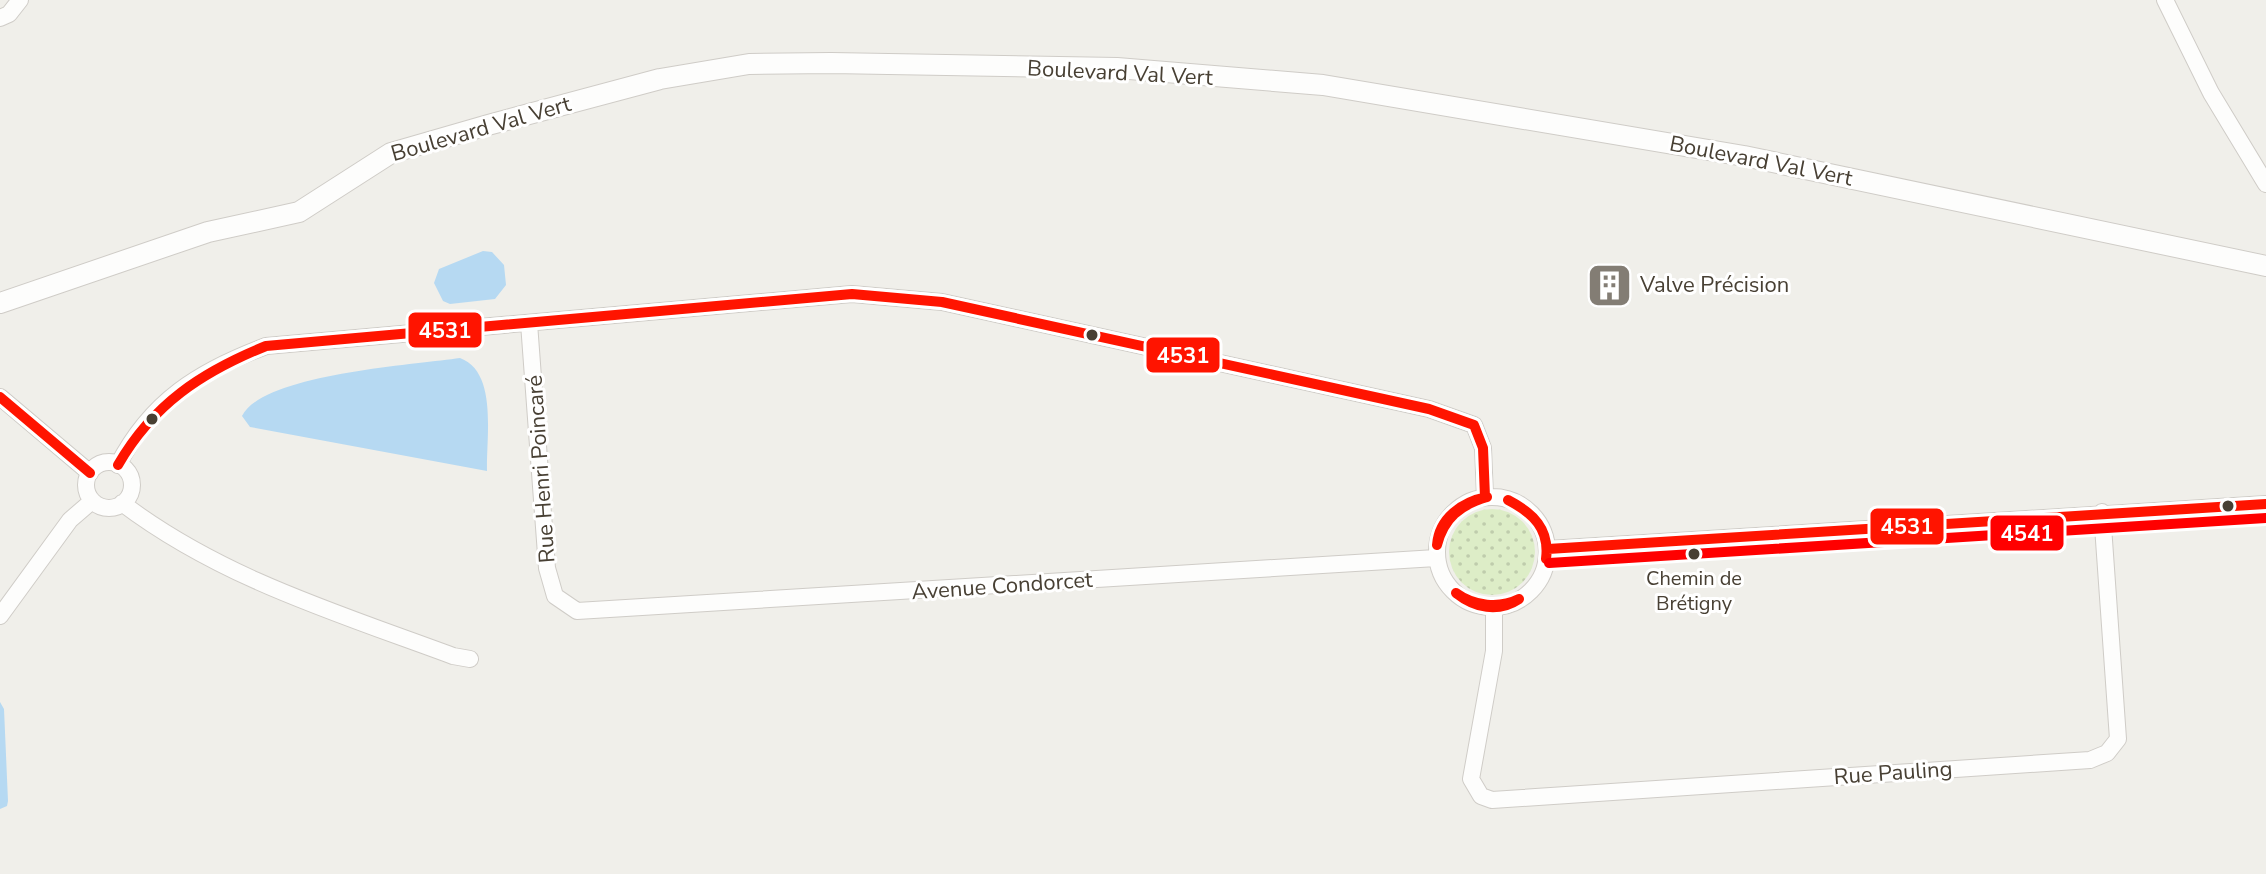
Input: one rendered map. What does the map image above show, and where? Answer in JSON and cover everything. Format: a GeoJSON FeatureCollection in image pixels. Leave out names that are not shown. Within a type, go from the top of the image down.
{"type":"FeatureCollection","features":[{"type":"Feature","properties":{"kind":"street"},"geometry":{"type":"LineString","coordinates":[[0,18],[9,14],[20,0]]}},
{"type":"Feature","properties":{"kind":"street"},"geometry":{"type":"LineString","coordinates":[[2165,0],[2211,93],[2266,184]]}},
{"type":"Feature","properties":{"kind":"street","name":"Boulevard Val Vert"},"geometry":{"type":"LineString","coordinates":[[0,303],[208,232],[299,212],[391,153],[660,79],[749,64],[803,63],[1117,68],[1323,85],[1744,156],[2266,266]]}},
{"type":"Feature","properties":{"kind":"street"},"geometry":{"type":"LineString","coordinates":[[118,465],[137,430],[181,387],[226,361],[266,346],[852,294],[942,302],[1429,409],[1474,425],[1483,448],[1485,497]]}},
{"type":"Feature","properties":{"kind":"street","name":"Rue Henri Poincaré"},"geometry":{"type":"LineString","coordinates":[[529,323],[547,568],[555,596],[569,608]]}},
{"type":"Feature","properties":{"kind":"street"},"geometry":{"type":"LineString","coordinates":[[0,397],[90,473]]}},
{"type":"Feature","properties":{"kind":"street"},"geometry":{"type":"LineString","coordinates":[[99,465],[118,465],[125,469],[131,482],[129,496],[122,503],[105,508],[92,501],[86,488],[90,473],[99,465]]}},
{"type":"Feature","properties":{"kind":"street"},"geometry":{"type":"LineString","coordinates":[[1485,497],[1503,497],[1520,504],[1534,516],[1544,531],[1548,549],[1538,582],[1519,600],[1494,607],[1462,599],[1441,574],[1436,558],[1443,525],[1468,501],[1485,497]]}},
{"type":"Feature","properties":{"kind":"street"},"geometry":{"type":"LineString","coordinates":[[0,616],[70,520],[92,501]]}},
{"type":"Feature","properties":{"kind":"street"},"geometry":{"type":"LineString","coordinates":[[122,503],[181,545],[240,576],[453,656],[470,659]]}},
{"type":"Feature","properties":{"kind":"street"},"geometry":{"type":"LineString","coordinates":[[1548,549],[2266,504]]}},
{"type":"Feature","properties":{"kind":"street","name":"Rue Pauling"},"geometry":{"type":"LineString","coordinates":[[1494,607],[1494,651],[1471,779],[1481,796],[1492,800],[2090,760],[2107,753],[2118,739],[2102,512]]}},
{"type":"Feature","properties":{"kind":"street","name":"Avenue Condorcet"},"geometry":{"type":"LineString","coordinates":[[569,608],[577,611],[691,606],[1436,558]]}},
{"type":"Feature","properties":{"kind":"green space"},"geometry":{"type":"Polygon","coordinates":[[[1492,509],[1516,516],[1528,528],[1535,552],[1528,576],[1516,588],[1492,595],[1468,588],[1456,576],[1449,552],[1456,528],[1468,516],[1492,509]]]}},
{"type":"Feature","properties":{"kind":"water"},"geometry":{"type":"Polygon","coordinates":[[[483,251],[492,252],[504,265],[506,285],[495,299],[450,304],[443,301],[434,283],[439,269],[483,251]]]}},
{"type":"Feature","properties":{"kind":"water"},"geometry":{"type":"Polygon","coordinates":[[[460,358],[472,365],[485,391],[487,471],[250,427],[242,416],[255,402],[278,390],[308,381],[376,368],[460,358]]]}},
{"type":"Feature","properties":{"kind":"water"},"geometry":{"type":"Polygon","coordinates":[[[0,702],[4,709],[8,801],[7,806],[0,809],[0,702]]]}},
{"type":"Feature","properties":{"kind":"transit line","name":"4531"},"geometry":{"type":"LineString","coordinates":[[118,465],[147,424],[181,392],[221,367],[266,346],[852,294],[942,302],[1429,409],[1474,425],[1483,448],[1485,497]]}},
{"type":"Feature","properties":{"kind":"transit line","name":"4531"},"geometry":{"type":"LineString","coordinates":[[0,397],[90,473]]}},
{"type":"Feature","properties":{"kind":"transit line","name":"4531"},"geometry":{"type":"LineString","coordinates":[[1437,545],[1442,527],[1453,513],[1487,497]]}},
{"type":"Feature","properties":{"kind":"transit line","name":"4531"},"geometry":{"type":"LineString","coordinates":[[1437,545],[1444,527],[1454,514],[1487,497]]}},
{"type":"Feature","properties":{"kind":"transit line","name":"4531"},"geometry":{"type":"LineString","coordinates":[[1508,500],[1525,510],[1538,523],[1545,539],[1546,559]]}},
{"type":"Feature","properties":{"kind":"transit line","name":"4531"},"geometry":{"type":"LineString","coordinates":[[1548,549],[2266,504]]}},
{"type":"Feature","properties":{"kind":"transit line","name":"4541"},"geometry":{"type":"LineString","coordinates":[[1549,563],[2266,518]]}},
{"type":"Feature","properties":{"kind":"transit line","name":"4531"},"geometry":{"type":"LineString","coordinates":[[1456,593],[1487,605],[1519,599]]}},
{"type":"Feature","properties":{"kind":"transit line","name":"4531"},"geometry":{"type":"LineString","coordinates":[[1456,593],[1487,607],[1503,606],[1519,599]]}},
{"type":"Feature","properties":{"kind":"place","name":"Valve Précision"},"geometry":{"type":"Point","coordinates":[1609,285]}},
{"type":"Feature","properties":{"kind":"place","name":"Chemin de Brétigny"},"geometry":{"type":"Point","coordinates":[1694,554]}}]}
